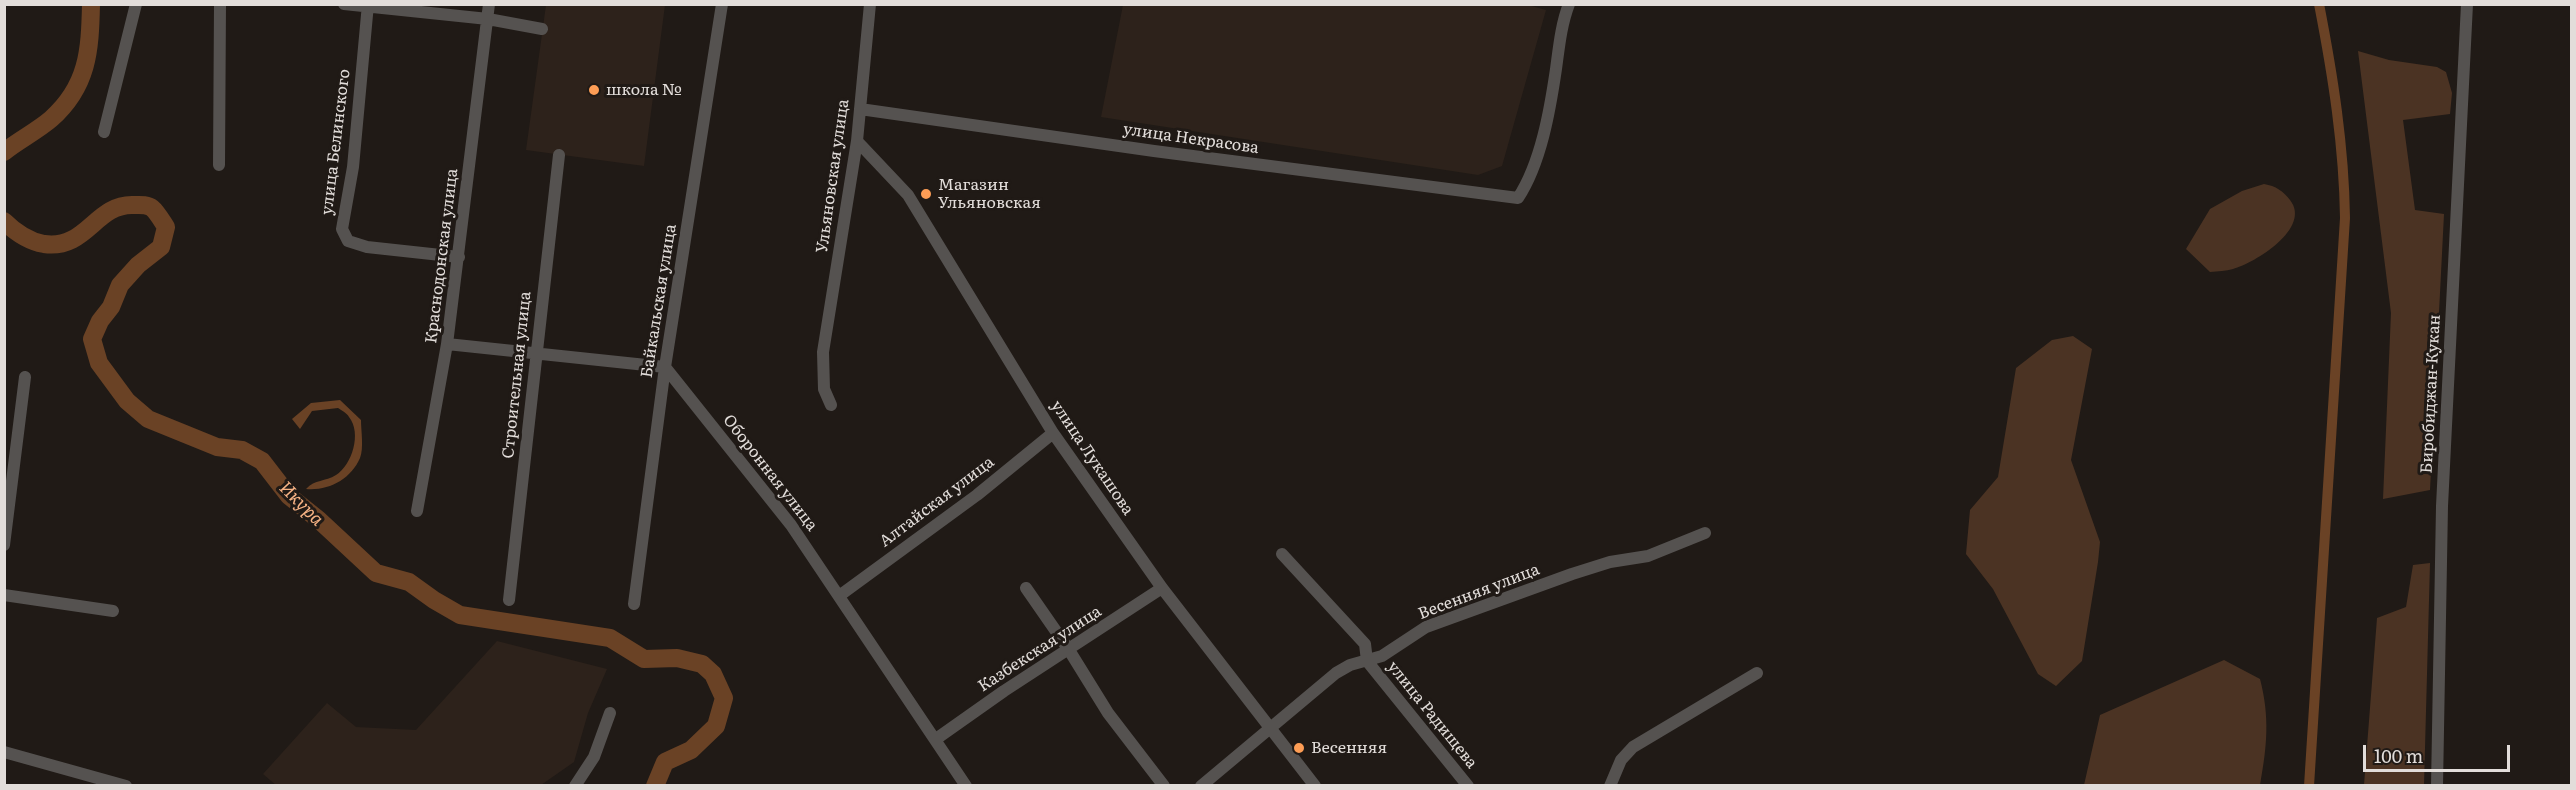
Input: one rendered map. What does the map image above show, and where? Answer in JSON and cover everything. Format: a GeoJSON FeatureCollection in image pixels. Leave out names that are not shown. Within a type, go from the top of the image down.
{"type":"FeatureCollection","features":[{"type":"Feature","properties":{"kind":"street"},"geometry":{"type":"LineString","coordinates":[[104,132],[136,4]]}},
{"type":"Feature","properties":{"kind":"street"},"geometry":{"type":"LineString","coordinates":[[219,165],[220,4]]}},
{"type":"Feature","properties":{"kind":"street"},"geometry":{"type":"LineString","coordinates":[[344,4],[488,19],[542,29]]}},
{"type":"Feature","properties":{"kind":"street","name":"Краснодонская улица"},"geometry":{"type":"LineString","coordinates":[[417,511],[447,344],[489,4]]}},
{"type":"Feature","properties":{"kind":"street","name":"Байкальская улица"},"geometry":{"type":"LineString","coordinates":[[634,604],[665,367],[722,4]]}},
{"type":"Feature","properties":{"kind":"street","name":"Ульяновская улица"},"geometry":{"type":"LineString","coordinates":[[831,405],[824,389],[823,352],[857,141],[870,4]]}},
{"type":"Feature","properties":{"kind":"street","name":"улица Некрасова"},"geometry":{"type":"LineString","coordinates":[[860,109],[1154,151],[1518,198],[1530,180],[1540,143],[1553,91],[1563,18],[1569,4]]}},
{"type":"Feature","properties":{"kind":"street","name":"Биробиджан-Кукан"},"geometry":{"type":"LineString","coordinates":[[2436,786],[2442,506],[2467,4]]}},
{"type":"Feature","properties":{"kind":"street","name":"улица Белинского"},"geometry":{"type":"LineString","coordinates":[[368,6],[353,167],[342,229],[348,241],[367,247],[459,257]]}},
{"type":"Feature","properties":{"kind":"street","name":"улица Лукашова"},"geometry":{"type":"LineString","coordinates":[[857,141],[908,195],[1053,433],[1162,588],[1315,786]]}},
{"type":"Feature","properties":{"kind":"street","name":"Строительная улица"},"geometry":{"type":"LineString","coordinates":[[509,600],[559,155]]}},
{"type":"Feature","properties":{"kind":"street"},"geometry":{"type":"LineString","coordinates":[[447,344],[665,367]]}},
{"type":"Feature","properties":{"kind":"street","name":"Оборонная улица"},"geometry":{"type":"LineString","coordinates":[[665,367],[791,525],[966,786]]}},
{"type":"Feature","properties":{"kind":"street"},"geometry":{"type":"LineString","coordinates":[[4,545],[25,377]]}},
{"type":"Feature","properties":{"kind":"street","name":"Алтайская улица"},"geometry":{"type":"LineString","coordinates":[[838,596],[977,495],[1053,433]]}},
{"type":"Feature","properties":{"kind":"street","name":"Весенняя улица"},"geometry":{"type":"LineString","coordinates":[[1201,786],[1269,727],[1336,673],[1350,665],[1382,656],[1426,627],[1572,574],[1610,562],[1648,556],[1705,533]]}},
{"type":"Feature","properties":{"kind":"street","name":"улица Радищева"},"geometry":{"type":"LineString","coordinates":[[1282,554],[1365,645],[1367,661],[1468,786]]}},
{"type":"Feature","properties":{"kind":"street"},"geometry":{"type":"LineString","coordinates":[[1026,588],[1069,650],[1108,713],[1164,786]]}},
{"type":"Feature","properties":{"kind":"street","name":"Казбекская улица"},"geometry":{"type":"LineString","coordinates":[[936,739],[1004,691],[1162,588]]}},
{"type":"Feature","properties":{"kind":"street"},"geometry":{"type":"LineString","coordinates":[[4,595],[113,611]]}},
{"type":"Feature","properties":{"kind":"street"},"geometry":{"type":"LineString","coordinates":[[1610,786],[1621,760],[1633,747],[1757,673]]}},
{"type":"Feature","properties":{"kind":"street"},"geometry":{"type":"LineString","coordinates":[[575,786],[594,757],[610,713]]}},
{"type":"Feature","properties":{"kind":"street"},"geometry":{"type":"LineString","coordinates":[[4,752],[56,764],[126,786]]}},
{"type":"Feature","properties":{"kind":"shaded area","name":"школа №"},"geometry":{"type":"Polygon","coordinates":[[[546,5],[665,5],[644,166],[526,150],[546,5]]]}},
{"type":"Feature","properties":{"kind":"shaded area"},"geometry":{"type":"Polygon","coordinates":[[[1123,5],[1528,5],[1546,10],[1502,166],[1478,175],[1101,117],[1123,5]]]}},
{"type":"Feature","properties":{"kind":"shaded area"},"geometry":{"type":"Polygon","coordinates":[[[2358,51],[2389,60],[2437,67],[2446,72],[2452,93],[2450,114],[2403,120],[2415,210],[2444,214],[2430,490],[2383,499],[2391,313],[2358,51]]]}},
{"type":"Feature","properties":{"kind":"shaded area"},"geometry":{"type":"Polygon","coordinates":[[[2264,184],[2279,189],[2290,200],[2295,211],[2293,222],[2287,233],[2267,252],[2254,260],[2233,269],[2210,272],[2186,249],[2210,209],[2242,191],[2264,184]]]}},
{"type":"Feature","properties":{"kind":"shaded area"},"geometry":{"type":"Polygon","coordinates":[[[2073,336],[2092,349],[2071,460],[2100,542],[2082,661],[2056,686],[2038,674],[1993,589],[1966,554],[1970,510],[1998,477],[2016,368],[2052,340],[2073,336]]]}},
{"type":"Feature","properties":{"kind":"shaded area"},"geometry":{"type":"Polygon","coordinates":[[[340,400],[361,420],[360,458],[345,478],[331,486],[306,489],[342,470],[351,456],[355,431],[348,416],[338,408],[312,411],[300,429],[292,419],[311,403],[340,400]]]}},
{"type":"Feature","properties":{"kind":"shaded area"},"geometry":{"type":"Polygon","coordinates":[[[2430,563],[2424,785],[2364,785],[2377,618],[2406,607],[2413,565],[2430,563]]]}},
{"type":"Feature","properties":{"kind":"shaded area"},"geometry":{"type":"Polygon","coordinates":[[[497,641],[607,669],[588,713],[574,762],[541,785],[277,786],[263,774],[327,703],[356,727],[416,730],[497,641]]]}},
{"type":"Feature","properties":{"kind":"shaded area"},"geometry":{"type":"Polygon","coordinates":[[[2224,660],[2260,679],[2265,706],[2266,732],[2260,785],[2084,785],[2100,715],[2224,660]]]}},
{"type":"Feature","properties":{"kind":"waterway","name":"Икура"},"geometry":{"type":"LineString","coordinates":[[4,152],[51,119],[73,94],[80,81],[88,52],[91,4]]}},
{"type":"Feature","properties":{"kind":"waterway"},"geometry":{"type":"LineString","coordinates":[[2309,786],[2345,218],[2337,111],[2319,4]]}},
{"type":"Feature","properties":{"kind":"waterway","name":"Икура"},"geometry":{"type":"LineString","coordinates":[[4,221],[27,239],[44,244],[59,244],[81,234],[99,218],[120,207],[143,205],[154,210],[166,227],[161,247],[138,265],[120,285],[111,307],[100,321],[92,339],[99,363],[127,401],[148,419],[217,447],[242,450],[262,461],[289,496],[319,520],[376,573],[409,582],[460,615],[610,638],[644,659],[677,658],[702,664],[713,674],[724,698],[716,726],[691,750],[665,762],[655,786]]}},
{"type":"Feature","properties":{"kind":"place","name":"школа №"},"geometry":{"type":"Point","coordinates":[594,90]}},
{"type":"Feature","properties":{"kind":"place","name":"Магазин Ульяновская"},"geometry":{"type":"Point","coordinates":[926,194]}},
{"type":"Feature","properties":{"kind":"place","name":"Весенняя"},"geometry":{"type":"Point","coordinates":[1299,748]}}]}
